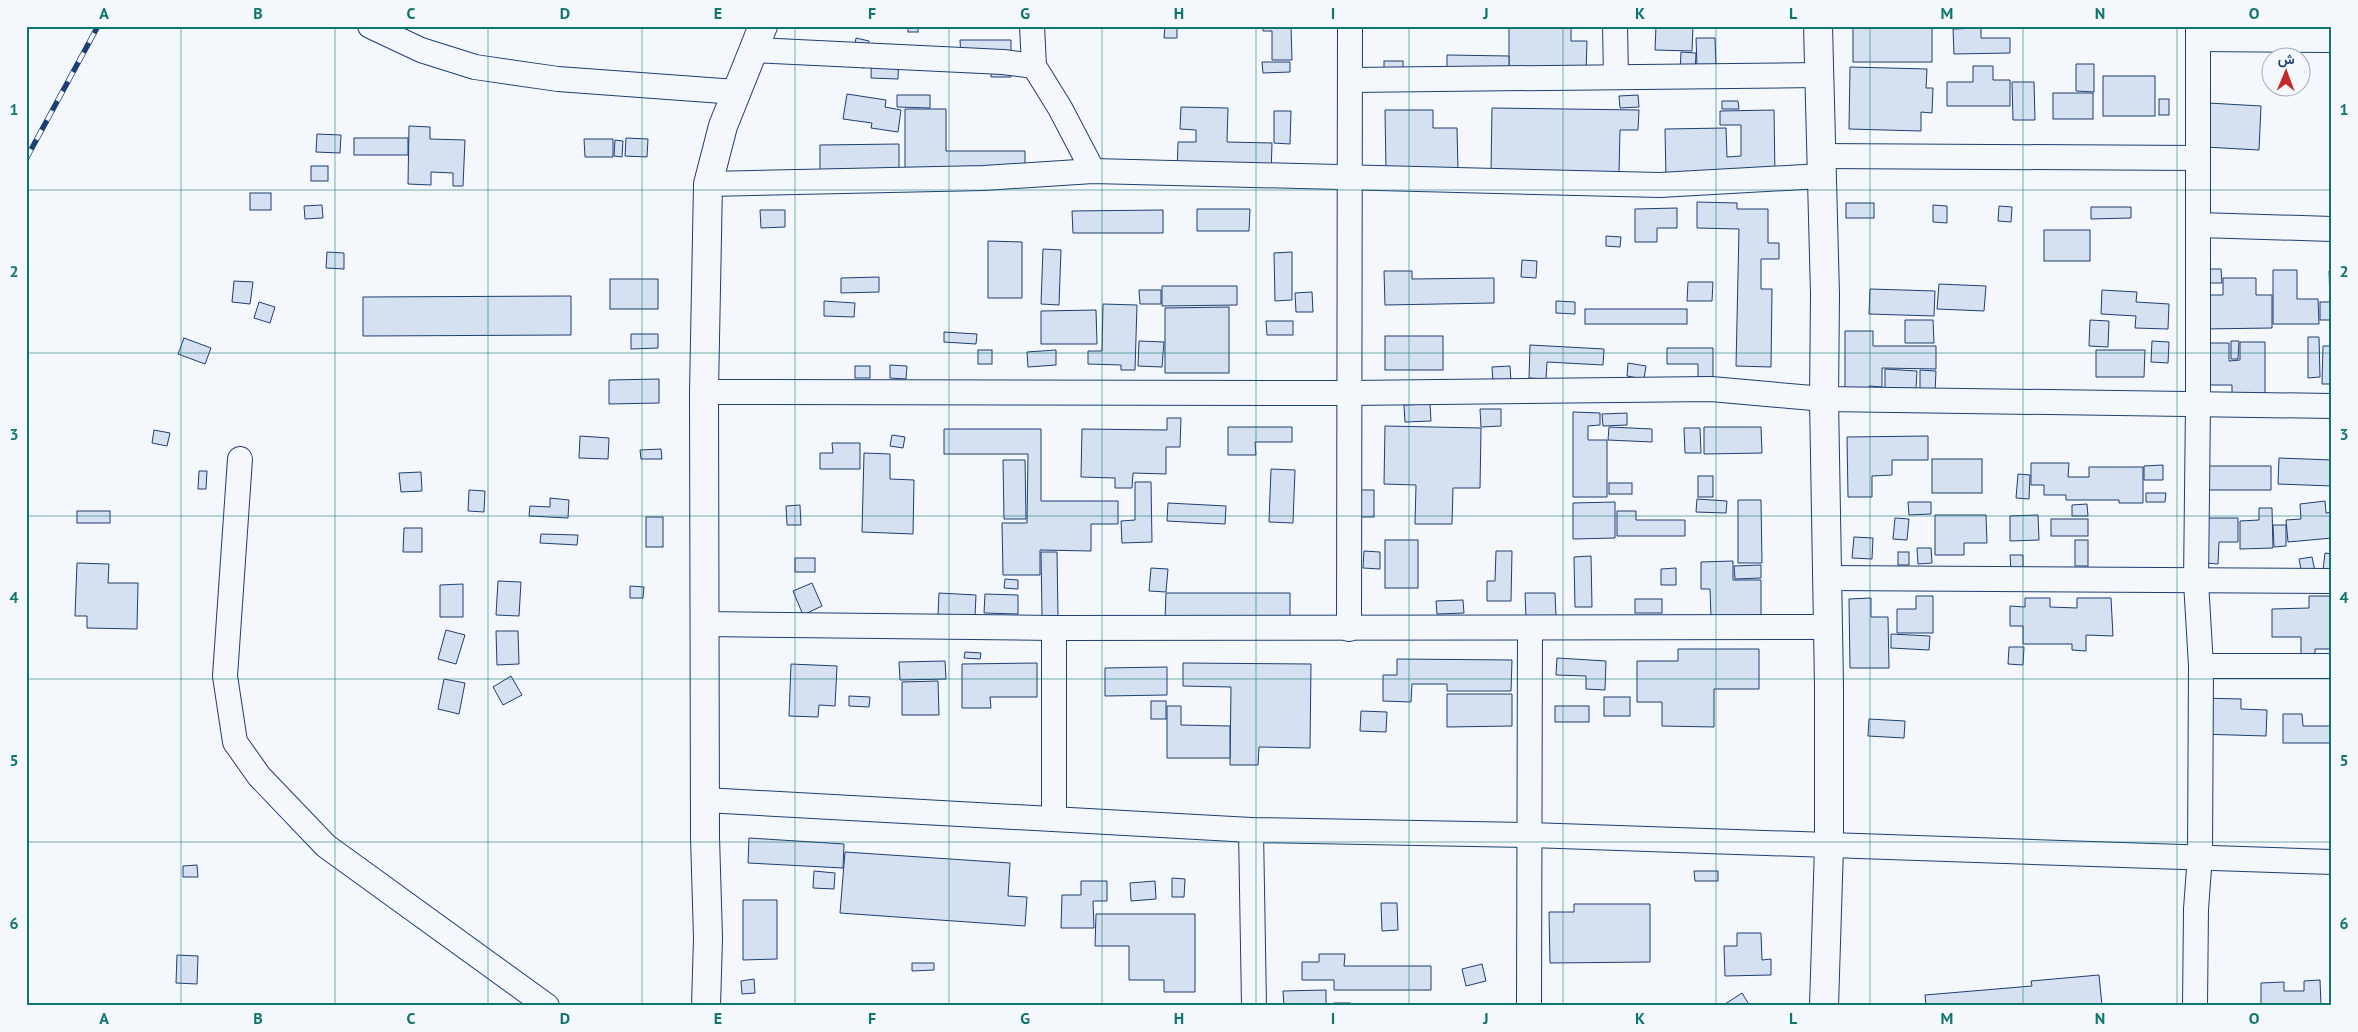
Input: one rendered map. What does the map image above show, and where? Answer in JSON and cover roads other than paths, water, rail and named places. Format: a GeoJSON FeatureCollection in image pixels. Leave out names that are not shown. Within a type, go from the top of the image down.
{"type":"FeatureCollection","features":[{"type":"Feature","properties":{"kind":"main road"},"geometry":{"type":"LineString","coordinates":[[1818,26],[1825,295],[1824,399],[1828,627],[1829,847],[1824,1006]]}},
{"type":"Feature","properties":{"kind":"main road"},"geometry":{"type":"LineString","coordinates":[[706,1006],[708,938],[705,800],[704,392],[708,184],[716,148],[736,92],[759,38]]}},
{"type":"Feature","properties":{"kind":"street"},"geometry":{"type":"LineString","coordinates":[[370,26],[422,50],[475,67],[558,79],[736,92]]}},
{"type":"Feature","properties":{"kind":"street"},"geometry":{"type":"LineString","coordinates":[[1032,26],[1034,66],[1060,108],[1093,172]]}},
{"type":"Feature","properties":{"kind":"street"},"geometry":{"type":"LineString","coordinates":[[1349,629],[1350,26]]}},
{"type":"Feature","properties":{"kind":"street"},"geometry":{"type":"LineString","coordinates":[[1615,26],[1616,78]]}},
{"type":"Feature","properties":{"kind":"street"},"geometry":{"type":"LineString","coordinates":[[2195,1006],[2196,909],[2200,856],[2201,666],[2196,582],[2199,33],[2332,40]]}},
{"type":"Feature","properties":{"kind":"street"},"geometry":{"type":"LineString","coordinates":[[759,38],[1034,66]]}},
{"type":"Feature","properties":{"kind":"street"},"geometry":{"type":"LineString","coordinates":[[1350,80],[1819,75]]}},
{"type":"Feature","properties":{"kind":"street"},"geometry":{"type":"LineString","coordinates":[[708,184],[984,178],[1093,172],[1660,185],[1821,166],[2198,158]]}},
{"type":"Feature","properties":{"kind":"street"},"geometry":{"type":"LineString","coordinates":[[2199,225],[2332,228]]}},
{"type":"Feature","properties":{"kind":"street"},"geometry":{"type":"LineString","coordinates":[[704,392],[1350,393],[1710,389],[1824,399],[2332,406]]}},
{"type":"Feature","properties":{"kind":"street"},"geometry":{"type":"LineString","coordinates":[[240,459],[225,676],[235,742],[260,776],[326,846],[547,1006]]}},
{"type":"Feature","properties":{"kind":"street"},"geometry":{"type":"LineString","coordinates":[[1827,578],[2196,582],[2332,581]]}},
{"type":"Feature","properties":{"kind":"street"},"geometry":{"type":"LineString","coordinates":[[705,624],[1349,629],[1828,627]]}},
{"type":"Feature","properties":{"kind":"street"},"geometry":{"type":"LineString","coordinates":[[1054,628],[1054,819]]}},
{"type":"Feature","properties":{"kind":"street"},"geometry":{"type":"LineString","coordinates":[[1529,1006],[1530,628]]}},
{"type":"Feature","properties":{"kind":"street"},"geometry":{"type":"LineString","coordinates":[[2201,666],[2332,666]]}},
{"type":"Feature","properties":{"kind":"street"},"geometry":{"type":"LineString","coordinates":[[705,800],[1251,830],[1530,836],[1829,847],[2200,856],[2332,862]]}},
{"type":"Feature","properties":{"kind":"street"},"geometry":{"type":"LineString","coordinates":[[1251,830],[1254,1006]]}},
{"type":"Feature","properties":{"kind":"railway"},"geometry":{"type":"LineString","coordinates":[[26,159],[98,26]]}}]}
